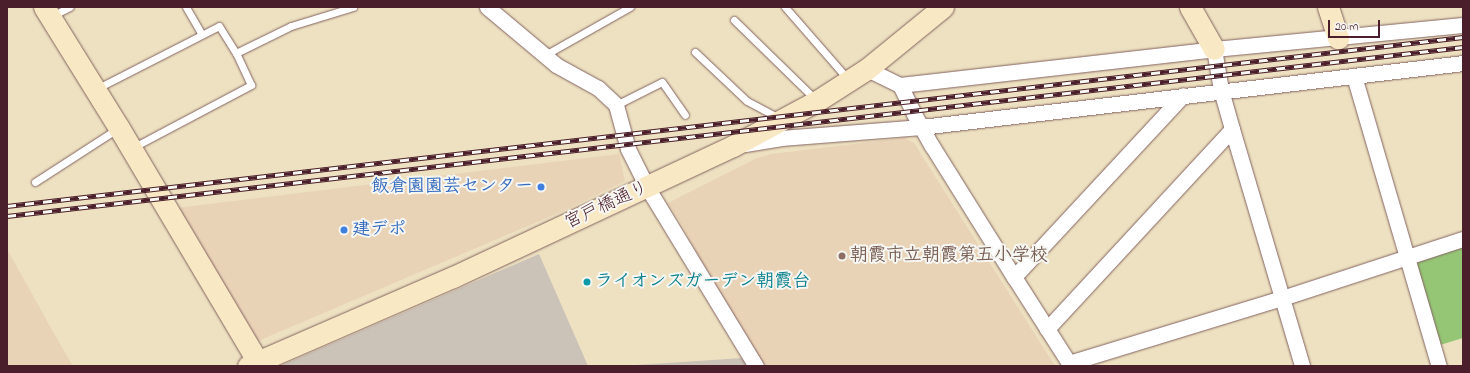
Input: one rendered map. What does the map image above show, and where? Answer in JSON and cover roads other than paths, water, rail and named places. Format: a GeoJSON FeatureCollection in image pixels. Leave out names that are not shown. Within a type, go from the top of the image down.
{"type":"FeatureCollection","features":[{"type":"Feature","properties":{"kind":"street","name":"宮戸橋通り"},"geometry":{"type":"LineString","coordinates":[[255,365],[453,277],[647,187],[733,146],[818,102],[867,69],[943,7]]}},
{"type":"Feature","properties":{"kind":"street"},"geometry":{"type":"LineString","coordinates":[[1190,7],[1214,49],[1221,90],[1302,366]]}},
{"type":"Feature","properties":{"kind":"street"},"geometry":{"type":"LineString","coordinates":[[1328,7],[1338,38]]}},
{"type":"Feature","properties":{"kind":"street"},"geometry":{"type":"LineString","coordinates":[[490,8],[556,65],[598,88],[616,105],[628,149],[647,187],[756,366]]}},
{"type":"Feature","properties":{"kind":"street"},"geometry":{"type":"LineString","coordinates":[[47,12],[119,128],[255,365]]}},
{"type":"Feature","properties":{"kind":"street"},"geometry":{"type":"LineString","coordinates":[[867,69],[900,85],[1214,49],[1463,25]]}},
{"type":"Feature","properties":{"kind":"street"},"geometry":{"type":"LineString","coordinates":[[733,146],[782,138],[921,126],[1463,63]]}},
{"type":"Feature","properties":{"kind":"street"},"geometry":{"type":"LineString","coordinates":[[1354,76],[1439,366]]}},
{"type":"Feature","properties":{"kind":"street"},"geometry":{"type":"LineString","coordinates":[[900,85],[921,126],[1014,277],[1070,364],[1282,298],[1463,239]]}},
{"type":"Feature","properties":{"kind":"street"},"geometry":{"type":"LineString","coordinates":[[1014,277],[1183,95]]}},
{"type":"Feature","properties":{"kind":"street"},"geometry":{"type":"LineString","coordinates":[[1047,329],[1232,129]]}},
{"type":"Feature","properties":{"kind":"lane"},"geometry":{"type":"LineString","coordinates":[[47,12],[70,7]]}},
{"type":"Feature","properties":{"kind":"lane"},"geometry":{"type":"LineString","coordinates":[[186,7],[201,34]]}},
{"type":"Feature","properties":{"kind":"lane"},"geometry":{"type":"LineString","coordinates":[[236,53],[291,26],[353,7]]}},
{"type":"Feature","properties":{"kind":"lane"},"geometry":{"type":"LineString","coordinates":[[545,56],[630,7]]}},
{"type":"Feature","properties":{"kind":"lane"},"geometry":{"type":"LineString","coordinates":[[785,7],[849,80]]}},
{"type":"Feature","properties":{"kind":"lane"},"geometry":{"type":"LineString","coordinates":[[734,20],[818,102]]}},
{"type":"Feature","properties":{"kind":"lane"},"geometry":{"type":"LineString","coordinates":[[95,89],[219,26],[236,53],[251,85],[131,149]]}},
{"type":"Feature","properties":{"kind":"lane"},"geometry":{"type":"LineString","coordinates":[[695,52],[747,101],[783,120]]}},
{"type":"Feature","properties":{"kind":"lane"},"geometry":{"type":"LineString","coordinates":[[616,105],[662,82],[685,115]]}},
{"type":"Feature","properties":{"kind":"lane"},"geometry":{"type":"LineString","coordinates":[[35,182],[119,128]]}},
{"type":"Feature","properties":{"kind":"railway"},"geometry":{"type":"LineString","coordinates":[[7,206],[1463,37]]}},
{"type":"Feature","properties":{"kind":"railway"},"geometry":{"type":"LineString","coordinates":[[7,216],[1463,47]]}},
{"type":"Feature","properties":{"kind":"place","name":"飯倉園園芸センター"},"geometry":{"type":"Point","coordinates":[541,187]}},
{"type":"Feature","properties":{"kind":"place","name":"建デポ"},"geometry":{"type":"Point","coordinates":[344,230]}},
{"type":"Feature","properties":{"kind":"place","name":"朝霞市立朝霞第五小学校"},"geometry":{"type":"Point","coordinates":[842,256]}},
{"type":"Feature","properties":{"kind":"place","name":"ライオンズガーデン朝霞台"},"geometry":{"type":"Point","coordinates":[587,282]}}]}
